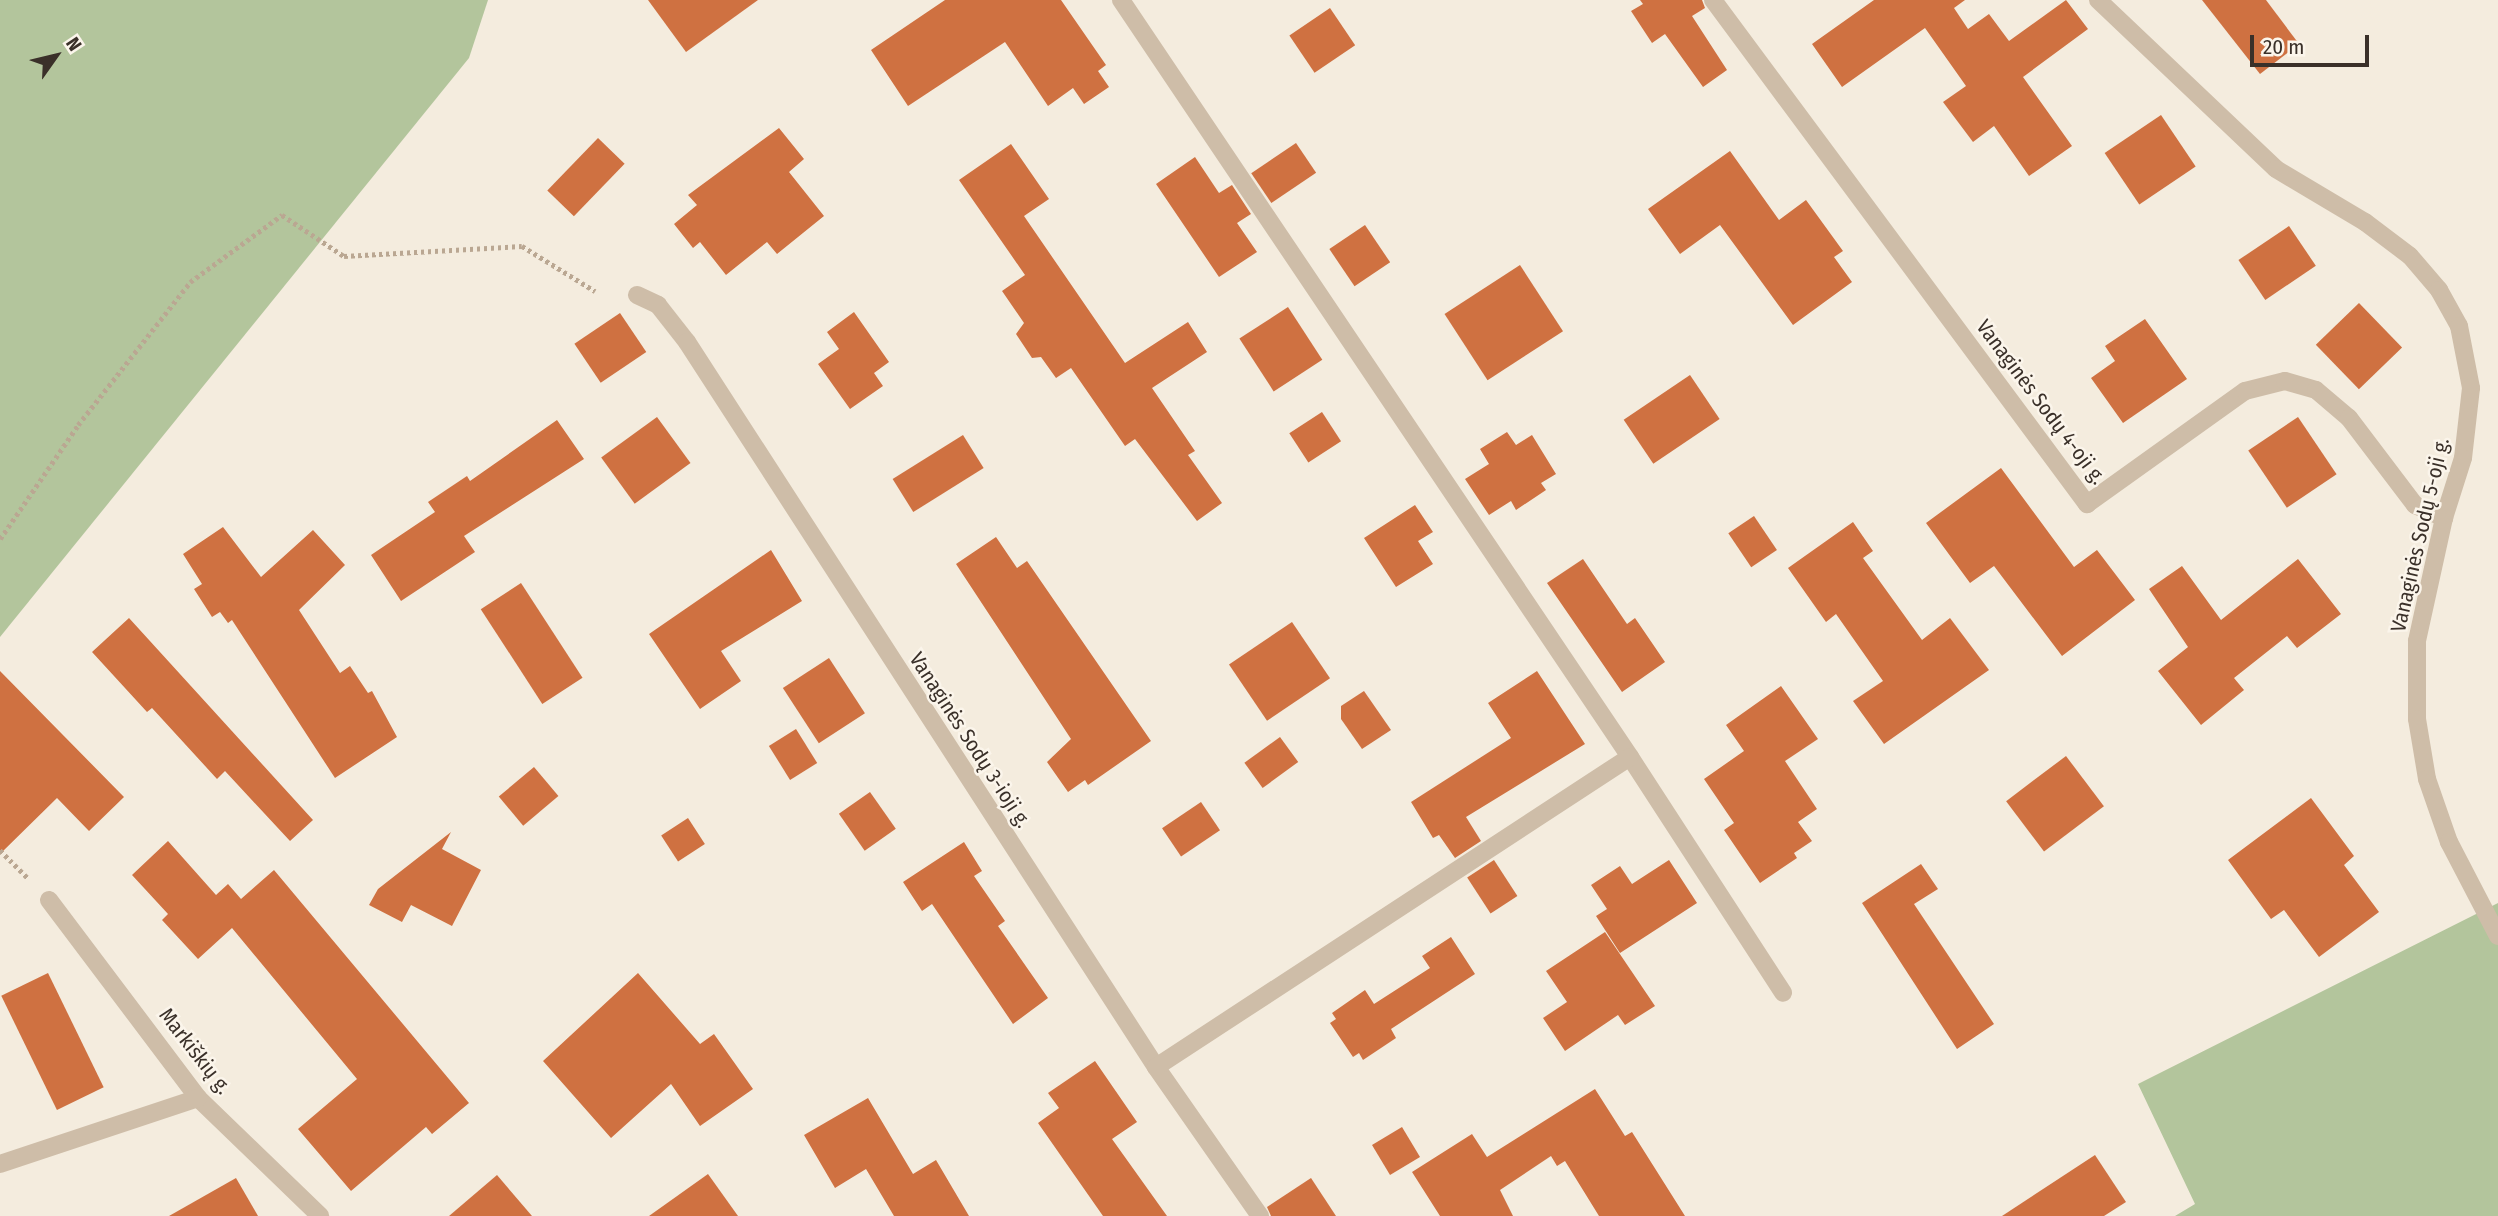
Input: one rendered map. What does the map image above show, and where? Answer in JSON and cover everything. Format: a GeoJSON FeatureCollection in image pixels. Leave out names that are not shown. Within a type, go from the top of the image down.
{"type":"FeatureCollection","features":[{"type":"Feature","properties":{"kind":"street"},"geometry":{"type":"LineString","coordinates":[[1121,0],[1630,757],[1783,993]]}},
{"type":"Feature","properties":{"kind":"street","name":"Vanaginės Sodų 4-oji g."},"geometry":{"type":"LineString","coordinates":[[1713,0],[2087,504],[2245,391],[2285,381],[2316,390],[2349,418],[2415,505],[2444,518]]}},
{"type":"Feature","properties":{"kind":"street","name":"Vanaginės Sodų 5-oji g."},"geometry":{"type":"LineString","coordinates":[[2098,0],[2276,169],[2365,222],[2410,256],[2439,290],[2459,326],[2471,388],[2463,458],[2444,518],[2417,641],[2417,719],[2427,779],[2449,842],[2498,936]]}},
{"type":"Feature","properties":{"kind":"street","name":"Vanaginės Sodų 3-ioji g."},"geometry":{"type":"LineString","coordinates":[[637,295],[658,305],[687,342],[1156,1067],[1260,1216]]}},
{"type":"Feature","properties":{"kind":"street"},"geometry":{"type":"LineString","coordinates":[[1156,1067],[1630,757]]}},
{"type":"Feature","properties":{"kind":"street","name":"Markiškių g."},"geometry":{"type":"LineString","coordinates":[[49,900],[198,1098],[320,1216]]}},
{"type":"Feature","properties":{"kind":"street"},"geometry":{"type":"LineString","coordinates":[[0,1164],[198,1098]]}},
{"type":"Feature","properties":{"kind":"path"},"geometry":{"type":"LineString","coordinates":[[0,538],[78,425],[190,282],[282,215],[344,256],[522,246],[595,291]]}},
{"type":"Feature","properties":{"kind":"path"},"geometry":{"type":"LineString","coordinates":[[0,850],[49,900]]}},
{"type":"Feature","properties":{"kind":"green space"},"geometry":{"type":"Polygon","coordinates":[[[0,0],[488,0],[469,58],[0,637],[0,0]]]}},
{"type":"Feature","properties":{"kind":"green space"},"geometry":{"type":"Polygon","coordinates":[[[2498,903],[2498,1216],[2175,1216],[2195,1204],[2138,1084],[2498,903]]]}},
{"type":"Feature","properties":{"kind":"building"},"geometry":{"type":"Polygon","coordinates":[[[648,0],[758,0],[686,52],[648,0]]]}},
{"type":"Feature","properties":{"kind":"building"},"geometry":{"type":"Polygon","coordinates":[[[945,0],[1061,0],[1106,65],[1098,71],[1109,87],[1084,104],[1073,88],[1048,106],[1005,42],[908,106],[871,50],[945,0]]]}},
{"type":"Feature","properties":{"kind":"building"},"geometry":{"type":"Polygon","coordinates":[[[1640,0],[1702,0],[1705,8],[1692,16],[1727,70],[1703,87],[1665,34],[1652,43],[1631,11],[1643,4],[1640,0]]]}},
{"type":"Feature","properties":{"kind":"building"},"geometry":{"type":"Polygon","coordinates":[[[1874,0],[1965,0],[1954,8],[1968,29],[1989,14],[2009,41],[2066,0],[2088,29],[2023,77],[2072,146],[2029,176],[1994,126],[1973,142],[1943,102],[1966,86],[1925,28],[1842,87],[1812,44],[1874,0]]]}},
{"type":"Feature","properties":{"kind":"building"},"geometry":{"type":"Polygon","coordinates":[[[2202,0],[2266,0],[2299,44],[2260,74],[2202,0]]]}},
{"type":"Feature","properties":{"kind":"building"},"geometry":{"type":"Polygon","coordinates":[[[1330,8],[1355,45],[1315,73],[1289,35],[1330,8]]]}},
{"type":"Feature","properties":{"kind":"building"},"geometry":{"type":"Polygon","coordinates":[[[2161,115],[2196,166],[2139,204],[2105,153],[2161,115]]]}},
{"type":"Feature","properties":{"kind":"building"},"geometry":{"type":"Polygon","coordinates":[[[779,128],[804,159],[789,172],[824,216],[777,254],[767,242],[726,275],[700,242],[693,248],[674,224],[697,205],[688,195],[779,128]]]}},
{"type":"Feature","properties":{"kind":"building"},"geometry":{"type":"Polygon","coordinates":[[[598,138],[625,164],[574,216],[547,191],[598,138]]]}},
{"type":"Feature","properties":{"kind":"building"},"geometry":{"type":"Polygon","coordinates":[[[1296,143],[1316,173],[1271,203],[1251,173],[1296,143]]]}},
{"type":"Feature","properties":{"kind":"building"},"geometry":{"type":"Polygon","coordinates":[[[1011,144],[1049,199],[1024,216],[1125,363],[1188,322],[1207,352],[1152,388],[1195,451],[1188,455],[1222,503],[1197,521],[1135,439],[1125,446],[1071,368],[1056,378],[1041,357],[1032,358],[1016,334],[1024,323],[1002,291],[1025,275],[959,180],[1011,144]]]}},
{"type":"Feature","properties":{"kind":"building"},"geometry":{"type":"Polygon","coordinates":[[[1730,151],[1779,220],[1806,200],[1843,251],[1834,257],[1852,282],[1793,325],[1720,225],[1680,254],[1648,209],[1730,151]]]}},
{"type":"Feature","properties":{"kind":"building"},"geometry":{"type":"Polygon","coordinates":[[[1195,157],[1219,193],[1232,185],[1251,214],[1237,223],[1257,252],[1219,277],[1156,184],[1195,157]]]}},
{"type":"Feature","properties":{"kind":"building"},"geometry":{"type":"Polygon","coordinates":[[[1365,225],[1390,262],[1355,286],[1329,249],[1365,225]]]}},
{"type":"Feature","properties":{"kind":"building"},"geometry":{"type":"Polygon","coordinates":[[[2289,226],[2316,266],[2265,300],[2238,260],[2289,226]]]}},
{"type":"Feature","properties":{"kind":"building"},"geometry":{"type":"Polygon","coordinates":[[[1520,265],[1563,331],[1488,380],[1445,314],[1520,265]]]}},
{"type":"Feature","properties":{"kind":"building"},"geometry":{"type":"Polygon","coordinates":[[[2359,303],[2402,348],[2359,389],[2316,345],[2359,303]]]}},
{"type":"Feature","properties":{"kind":"building"},"geometry":{"type":"Polygon","coordinates":[[[1288,307],[1322,360],[1274,391],[1239,339],[1288,307]]]}},
{"type":"Feature","properties":{"kind":"building"},"geometry":{"type":"Polygon","coordinates":[[[854,312],[889,362],[874,373],[883,386],[850,409],[818,364],[839,349],[827,332],[854,312]]]}},
{"type":"Feature","properties":{"kind":"building"},"geometry":{"type":"Polygon","coordinates":[[[620,313],[646,352],[601,383],[574,344],[620,313]]]}},
{"type":"Feature","properties":{"kind":"building"},"geometry":{"type":"Polygon","coordinates":[[[2145,319],[2187,379],[2123,423],[2091,378],[2115,361],[2105,346],[2145,319]]]}},
{"type":"Feature","properties":{"kind":"building"},"geometry":{"type":"Polygon","coordinates":[[[1690,375],[1720,419],[1653,464],[1624,420],[1690,375]]]}},
{"type":"Feature","properties":{"kind":"building"},"geometry":{"type":"Polygon","coordinates":[[[1322,412],[1341,441],[1308,463],[1289,433],[1322,412]]]}},
{"type":"Feature","properties":{"kind":"building"},"geometry":{"type":"Polygon","coordinates":[[[657,417],[691,463],[635,504],[601,458],[657,417]]]}},
{"type":"Feature","properties":{"kind":"building"},"geometry":{"type":"Polygon","coordinates":[[[2298,417],[2337,474],[2287,508],[2248,451],[2298,417]]]}},
{"type":"Feature","properties":{"kind":"building"},"geometry":{"type":"Polygon","coordinates":[[[557,420],[584,459],[464,536],[475,552],[401,601],[371,555],[435,512],[428,502],[467,476],[470,481],[557,420]]]}},
{"type":"Feature","properties":{"kind":"building"},"geometry":{"type":"Polygon","coordinates":[[[1507,432],[1516,445],[1532,435],[1556,474],[1541,483],[1546,490],[1516,510],[1511,501],[1489,515],[1465,479],[1489,464],[1480,449],[1507,432]]]}},
{"type":"Feature","properties":{"kind":"building"},"geometry":{"type":"Polygon","coordinates":[[[963,435],[984,468],[913,512],[893,479],[963,435]]]}},
{"type":"Feature","properties":{"kind":"building"},"geometry":{"type":"Polygon","coordinates":[[[2001,468],[2074,567],[2097,550],[2135,600],[2062,656],[1994,566],[1970,583],[1926,523],[2001,468]]]}},
{"type":"Feature","properties":{"kind":"building"},"geometry":{"type":"Polygon","coordinates":[[[1415,505],[1433,532],[1418,541],[1433,564],[1396,587],[1364,538],[1415,505]]]}},
{"type":"Feature","properties":{"kind":"building"},"geometry":{"type":"Polygon","coordinates":[[[1754,516],[1777,550],[1751,567],[1728,533],[1754,516]]]}},
{"type":"Feature","properties":{"kind":"building"},"geometry":{"type":"Polygon","coordinates":[[[1853,522],[1873,551],[1863,558],[1922,640],[1950,618],[1989,670],[1884,744],[1853,701],[1883,681],[1836,614],[1826,622],[1788,568],[1853,522]]]}},
{"type":"Feature","properties":{"kind":"building"},"geometry":{"type":"Polygon","coordinates":[[[223,527],[261,577],[313,530],[345,565],[299,610],[340,673],[350,666],[368,693],[372,691],[397,737],[335,778],[232,620],[228,623],[220,612],[212,617],[194,589],[202,584],[183,554],[223,527]]]}},
{"type":"Feature","properties":{"kind":"building"},"geometry":{"type":"Polygon","coordinates":[[[996,537],[1017,568],[1027,561],[1151,741],[1088,785],[1085,780],[1068,792],[1047,762],[1071,739],[956,564],[996,537]]]}},
{"type":"Feature","properties":{"kind":"building"},"geometry":{"type":"Polygon","coordinates":[[[771,550],[802,601],[721,651],[741,681],[700,709],[649,634],[771,550]]]}},
{"type":"Feature","properties":{"kind":"building"},"geometry":{"type":"Polygon","coordinates":[[[1583,559],[1627,624],[1635,618],[1665,662],[1622,692],[1547,583],[1583,559]]]}},
{"type":"Feature","properties":{"kind":"building"},"geometry":{"type":"Polygon","coordinates":[[[2298,559],[2341,614],[2297,648],[2287,636],[2234,678],[2244,690],[2201,725],[2158,671],[2188,647],[2149,589],[2182,566],[2221,620],[2298,559]]]}},
{"type":"Feature","properties":{"kind":"building"},"geometry":{"type":"Polygon","coordinates":[[[521,583],[583,678],[542,704],[481,609],[521,583]]]}},
{"type":"Feature","properties":{"kind":"building"},"geometry":{"type":"Polygon","coordinates":[[[129,618],[313,820],[290,841],[225,771],[217,779],[152,708],[147,712],[92,652],[129,618]]]}},
{"type":"Feature","properties":{"kind":"building"},"geometry":{"type":"Polygon","coordinates":[[[1292,622],[1330,678],[1267,721],[1229,664],[1292,622]]]}},
{"type":"Feature","properties":{"kind":"building"},"geometry":{"type":"Polygon","coordinates":[[[829,658],[865,713],[819,743],[783,688],[829,658]]]}},
{"type":"Feature","properties":{"kind":"building"},"geometry":{"type":"Polygon","coordinates":[[[0,671],[124,797],[89,831],[57,798],[0,854],[0,671]]]}},
{"type":"Feature","properties":{"kind":"building"},"geometry":{"type":"Polygon","coordinates":[[[1537,671],[1585,744],[1466,817],[1481,841],[1455,858],[1439,835],[1433,838],[1411,802],[1511,738],[1488,703],[1537,671]]]}},
{"type":"Feature","properties":{"kind":"building"},"geometry":{"type":"Polygon","coordinates":[[[1781,686],[1818,739],[1785,761],[1817,809],[1798,822],[1812,841],[1794,853],[1797,858],[1760,883],[1724,830],[1734,823],[1704,779],[1744,751],[1726,725],[1781,686]]]}},
{"type":"Feature","properties":{"kind":"building"},"geometry":{"type":"Polygon","coordinates":[[[1364,691],[1391,730],[1362,749],[1341,719],[1341,706],[1364,691]]]}},
{"type":"Feature","properties":{"kind":"building"},"geometry":{"type":"Polygon","coordinates":[[[796,729],[817,763],[790,780],[769,746],[796,729]]]}},
{"type":"Feature","properties":{"kind":"building"},"geometry":{"type":"Polygon","coordinates":[[[1280,737],[1298,762],[1263,788],[1244,763],[1280,737]]]}},
{"type":"Feature","properties":{"kind":"building"},"geometry":{"type":"Polygon","coordinates":[[[2066,756],[2104,806],[2044,851],[2006,801],[2066,756]]]}},
{"type":"Feature","properties":{"kind":"building"},"geometry":{"type":"Polygon","coordinates":[[[534,767],[558,796],[523,826],[499,797],[534,767]]]}},
{"type":"Feature","properties":{"kind":"building"},"geometry":{"type":"Polygon","coordinates":[[[870,792],[896,829],[865,851],[839,814],[870,792]]]}},
{"type":"Feature","properties":{"kind":"building"},"geometry":{"type":"Polygon","coordinates":[[[2311,798],[2354,856],[2344,865],[2379,912],[2319,957],[2284,910],[2271,919],[2228,860],[2311,798]]]}},
{"type":"Feature","properties":{"kind":"building"},"geometry":{"type":"Polygon","coordinates":[[[1201,802],[1220,830],[1181,856],[1162,828],[1201,802]]]}},
{"type":"Feature","properties":{"kind":"building"},"geometry":{"type":"Polygon","coordinates":[[[688,818],[705,844],[678,861],[661,835],[688,818]]]}},
{"type":"Feature","properties":{"kind":"building"},"geometry":{"type":"Polygon","coordinates":[[[451,832],[442,849],[481,870],[452,926],[411,905],[402,922],[369,905],[378,889],[451,832]]]}},
{"type":"Feature","properties":{"kind":"building"},"geometry":{"type":"Polygon","coordinates":[[[168,841],[216,895],[228,884],[241,899],[274,870],[469,1103],[432,1134],[426,1127],[351,1191],[298,1129],[357,1079],[232,928],[198,959],[162,920],[168,914],[132,875],[168,841]]]}},
{"type":"Feature","properties":{"kind":"building"},"geometry":{"type":"Polygon","coordinates":[[[964,842],[982,871],[974,876],[1005,921],[998,926],[1048,998],[1013,1024],[932,904],[922,911],[903,882],[964,842]]]}},
{"type":"Feature","properties":{"kind":"building"},"geometry":{"type":"Polygon","coordinates":[[[1494,860],[1517,896],[1491,913],[1467,877],[1494,860]]]}},
{"type":"Feature","properties":{"kind":"building"},"geometry":{"type":"Polygon","coordinates":[[[1669,860],[1697,903],[1620,953],[1596,916],[1607,909],[1591,885],[1620,866],[1632,884],[1669,860]]]}},
{"type":"Feature","properties":{"kind":"building"},"geometry":{"type":"Polygon","coordinates":[[[1921,864],[1938,889],[1914,904],[1994,1024],[1957,1049],[1862,903],[1921,864]]]}},
{"type":"Feature","properties":{"kind":"building"},"geometry":{"type":"Polygon","coordinates":[[[1605,932],[1655,1006],[1625,1025],[1618,1015],[1565,1051],[1543,1018],[1567,1002],[1546,971],[1605,932]]]}},
{"type":"Feature","properties":{"kind":"building"},"geometry":{"type":"Polygon","coordinates":[[[1451,937],[1475,974],[1391,1029],[1396,1038],[1363,1060],[1359,1053],[1353,1057],[1330,1023],[1336,1019],[1332,1013],[1365,990],[1374,1004],[1430,968],[1422,956],[1451,937]]]}},
{"type":"Feature","properties":{"kind":"building"},"geometry":{"type":"Polygon","coordinates":[[[48,973],[104,1087],[57,1110],[1,996],[48,973]]]}},
{"type":"Feature","properties":{"kind":"building"},"geometry":{"type":"Polygon","coordinates":[[[638,973],[700,1044],[714,1034],[753,1089],[700,1126],[671,1084],[611,1138],[543,1061],[638,973]]]}},
{"type":"Feature","properties":{"kind":"building"},"geometry":{"type":"Polygon","coordinates":[[[1095,1061],[1137,1122],[1112,1139],[1167,1216],[1103,1216],[1038,1123],[1059,1108],[1048,1093],[1095,1061]]]}},
{"type":"Feature","properties":{"kind":"building"},"geometry":{"type":"Polygon","coordinates":[[[1595,1089],[1625,1136],[1632,1132],[1685,1216],[1599,1216],[1565,1161],[1557,1166],[1551,1156],[1500,1190],[1513,1216],[1440,1216],[1412,1172],[1472,1134],[1487,1157],[1595,1089]]]}},
{"type":"Feature","properties":{"kind":"building"},"geometry":{"type":"Polygon","coordinates":[[[868,1098],[913,1174],[936,1160],[969,1216],[894,1216],[866,1169],[835,1188],[804,1135],[868,1098]]]}},
{"type":"Feature","properties":{"kind":"building"},"geometry":{"type":"Polygon","coordinates":[[[1402,1127],[1420,1157],[1390,1175],[1372,1145],[1402,1127]]]}},
{"type":"Feature","properties":{"kind":"building"},"geometry":{"type":"Polygon","coordinates":[[[2095,1155],[2126,1202],[2104,1216],[2002,1216],[2095,1155]]]}},
{"type":"Feature","properties":{"kind":"building"},"geometry":{"type":"Polygon","coordinates":[[[708,1174],[738,1216],[649,1216],[708,1174]]]}},
{"type":"Feature","properties":{"kind":"building"},"geometry":{"type":"Polygon","coordinates":[[[497,1175],[532,1216],[449,1216],[497,1175]]]}},
{"type":"Feature","properties":{"kind":"building"},"geometry":{"type":"Polygon","coordinates":[[[236,1178],[258,1216],[169,1216],[236,1178]]]}},
{"type":"Feature","properties":{"kind":"building"},"geometry":{"type":"Polygon","coordinates":[[[1311,1178],[1336,1216],[1271,1216],[1267,1207],[1311,1178]]]}}]}
